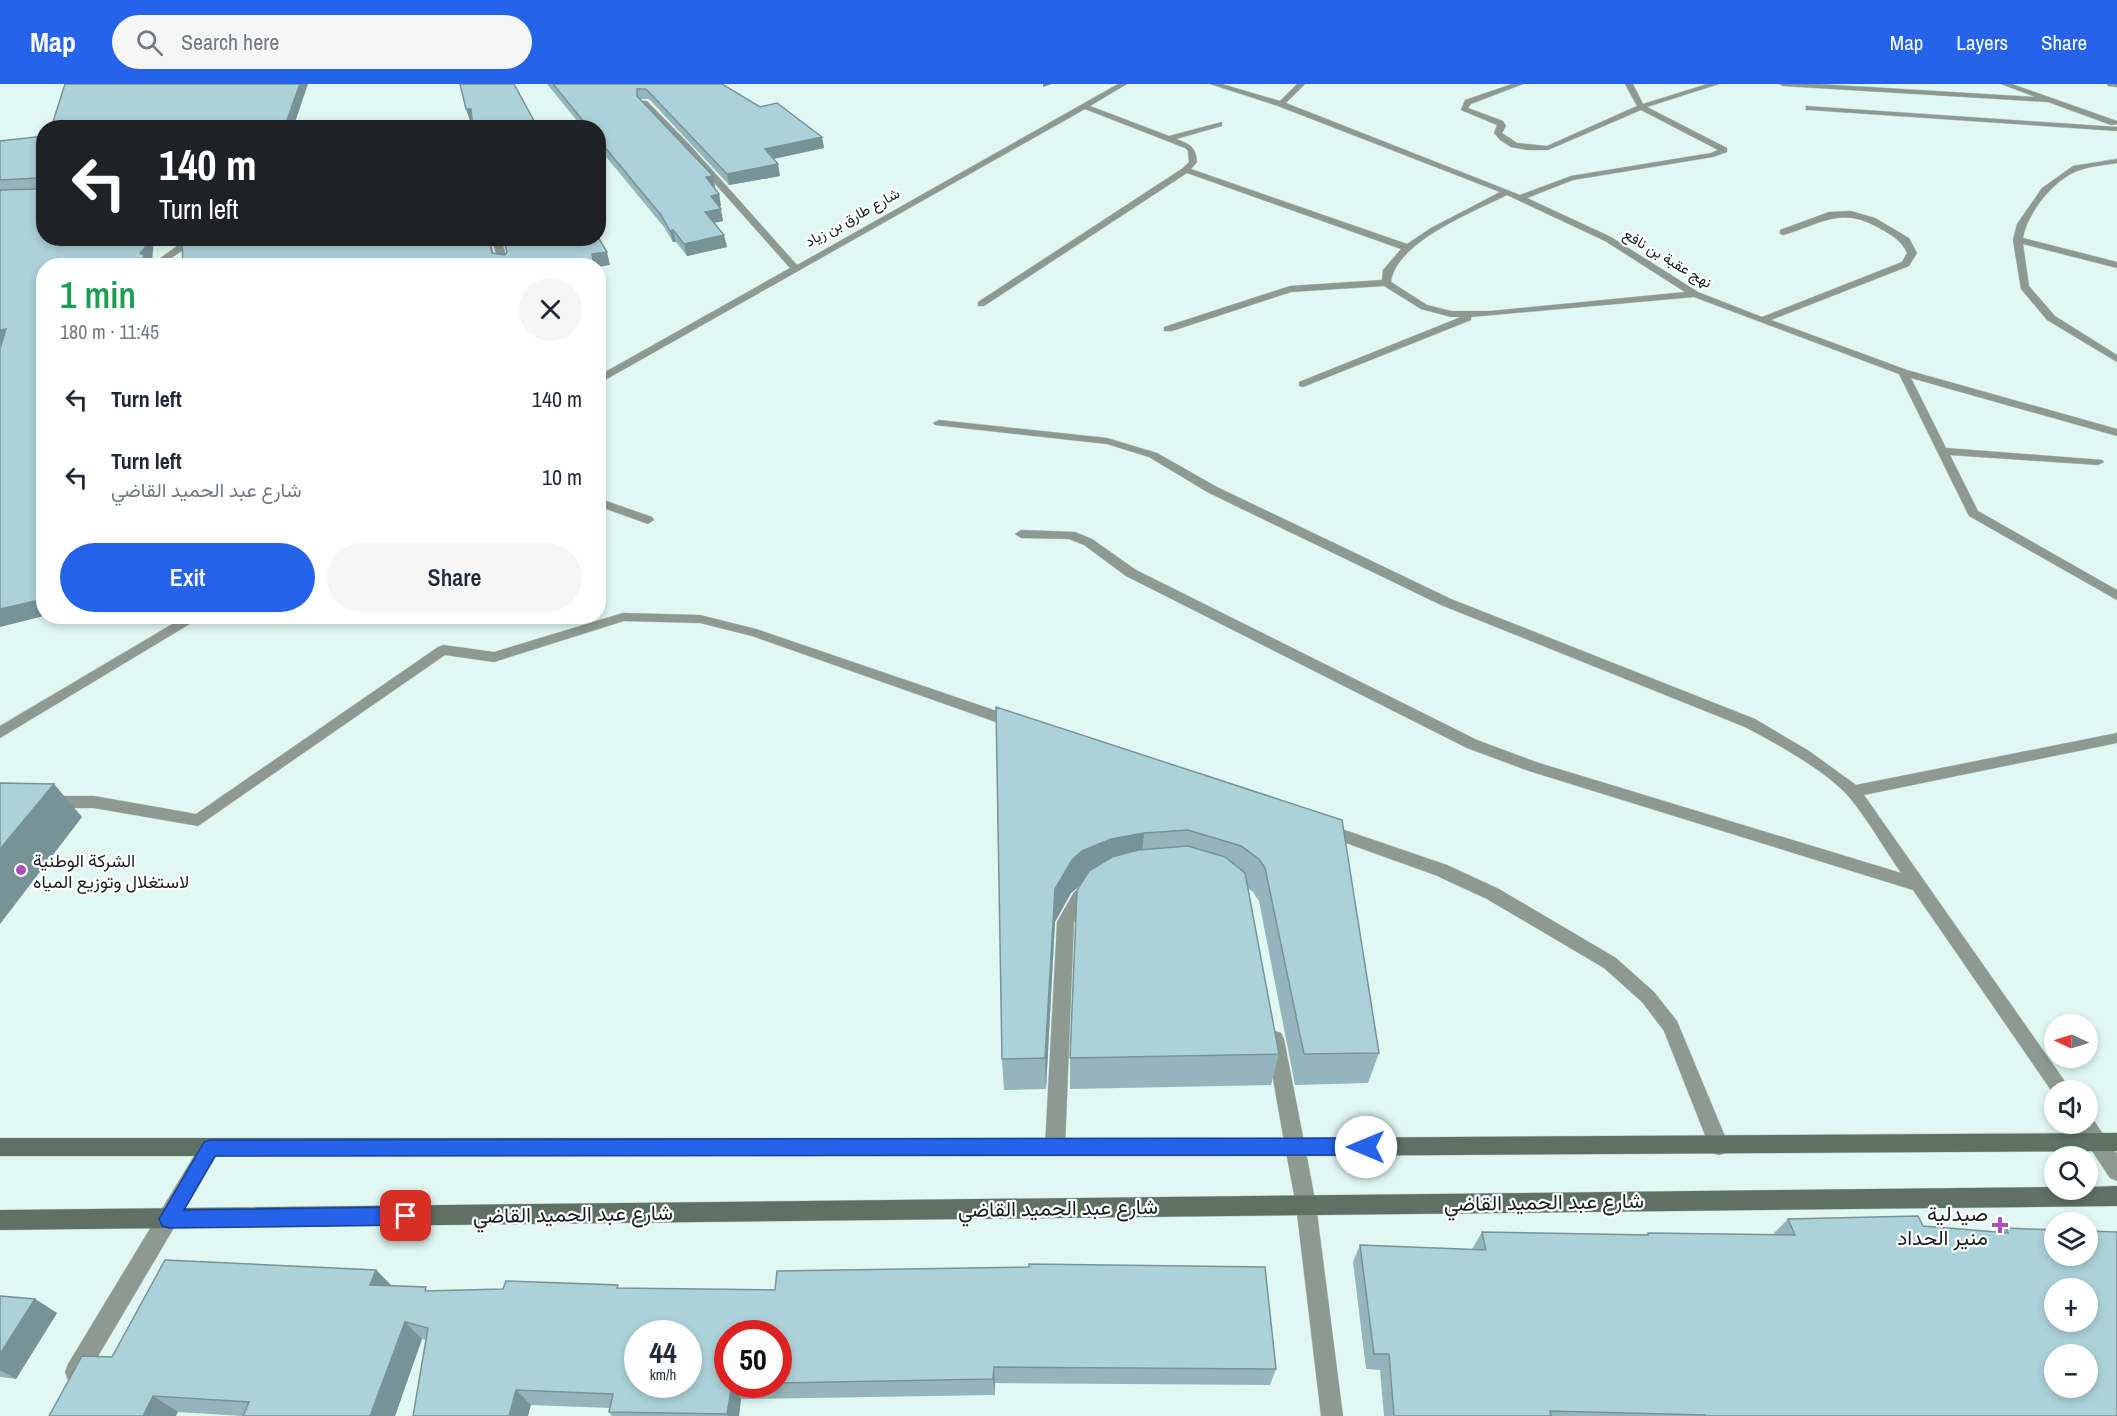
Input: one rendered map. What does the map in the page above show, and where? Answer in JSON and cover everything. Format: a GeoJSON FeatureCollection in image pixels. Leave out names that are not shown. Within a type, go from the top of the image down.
{"type":"FeatureCollection","features":[{"type":"Feature","properties":{"kind":"main road"},"geometry":{"type":"LineString","coordinates":[[0,1148],[1719,1146],[2107,1142]]}},
{"type":"Feature","properties":{"kind":"main road","name":"شارع عبد الحميد القاضي"},"geometry":{"type":"LineString","coordinates":[[0,1220],[2117,1196]]}},
{"type":"Feature","properties":{"kind":"street","name":"شارع طارق بن زياد"},"geometry":{"type":"LineString","coordinates":[[606,376],[1123,84]]}},
{"type":"Feature","properties":{"kind":"street","name":"نهج عقبة بن نافع"},"geometry":{"type":"LineString","coordinates":[[1214,84],[1281,104],[1507,192],[1608,239],[1695,294],[1762,320],[1903,372],[2117,433]]}},
{"type":"Feature","properties":{"kind":"street"},"geometry":{"type":"LineString","coordinates":[[1281,104],[1301,84]]}},
{"type":"Feature","properties":{"kind":"street"},"geometry":{"type":"LineString","coordinates":[[1519,84],[1468,102],[1464,108],[1500,123],[1502,126],[1498,133],[1502,138],[1525,148],[1548,148],[1641,107],[1715,84]]}},
{"type":"Feature","properties":{"kind":"street"},"geometry":{"type":"LineString","coordinates":[[1520,198],[1570,178],[1713,155],[1724,150],[1641,107],[1629,84]]}},
{"type":"Feature","properties":{"kind":"street"},"geometry":{"type":"LineString","coordinates":[[1783,84],[2046,100]]}},
{"type":"Feature","properties":{"kind":"street"},"geometry":{"type":"LineString","coordinates":[[2005,84],[2117,124]]}},
{"type":"Feature","properties":{"kind":"street"},"geometry":{"type":"LineString","coordinates":[[2111,84],[2117,85]]}},
{"type":"Feature","properties":{"kind":"street"},"geometry":{"type":"LineString","coordinates":[[644,103],[687,147],[795,268]]}},
{"type":"Feature","properties":{"kind":"street"},"geometry":{"type":"LineString","coordinates":[[981,304],[1186,170],[1193,162],[1192,151],[1188,146],[1084,106]]}},
{"type":"Feature","properties":{"kind":"street"},"geometry":{"type":"LineString","coordinates":[[1809,108],[2117,129]]}},
{"type":"Feature","properties":{"kind":"street"},"geometry":{"type":"LineString","coordinates":[[1170,138],[1219,124]]}},
{"type":"Feature","properties":{"kind":"street"},"geometry":{"type":"LineString","coordinates":[[2117,161],[2076,168],[2045,190],[2021,224],[2018,240],[2024,287],[2051,318],[2117,360]]}},
{"type":"Feature","properties":{"kind":"street"},"geometry":{"type":"LineString","coordinates":[[1186,170],[1408,248]]}},
{"type":"Feature","properties":{"kind":"street"},"geometry":{"type":"LineString","coordinates":[[1386,283],[1384,276],[1386,270],[1408,248],[1432,231],[1507,192]]}},
{"type":"Feature","properties":{"kind":"street"},"geometry":{"type":"LineString","coordinates":[[1762,320],[1906,264],[1912,253],[1906,240],[1872,220],[1851,214],[1832,214],[1784,232]]}},
{"type":"Feature","properties":{"kind":"street"},"geometry":{"type":"LineString","coordinates":[[2018,240],[2117,265]]}},
{"type":"Feature","properties":{"kind":"street"},"geometry":{"type":"LineString","coordinates":[[165,258],[183,246]]}},
{"type":"Feature","properties":{"kind":"street"},"geometry":{"type":"LineString","coordinates":[[1168,329],[1290,289],[1386,283],[1424,307],[1451,314],[1476,314],[1695,294]]}},
{"type":"Feature","properties":{"kind":"street"},"geometry":{"type":"LineString","coordinates":[[1303,384],[1476,314]]}},
{"type":"Feature","properties":{"kind":"street"},"geometry":{"type":"LineString","coordinates":[[1903,372],[1973,513],[2117,596]]}},
{"type":"Feature","properties":{"kind":"street"},"geometry":{"type":"LineString","coordinates":[[939,423],[1107,441],[1143,450],[1213,490],[1446,602],[1750,723],[1797,749],[1829,770],[1853,791],[2055,1080]]}},
{"type":"Feature","properties":{"kind":"street"},"geometry":{"type":"LineString","coordinates":[[1942,452],[2098,462]]}},
{"type":"Feature","properties":{"kind":"street"},"geometry":{"type":"LineString","coordinates":[[606,505],[648,520]]}},
{"type":"Feature","properties":{"kind":"street"},"geometry":{"type":"LineString","coordinates":[[1021,534],[1071,535],[1088,542],[1131,573],[1472,744],[1534,767],[1919,885]]}},
{"type":"Feature","properties":{"kind":"street"},"geometry":{"type":"LineString","coordinates":[[606,622],[623,617],[700,619],[756,633],[1025,726]]}},
{"type":"Feature","properties":{"kind":"street"},"geometry":{"type":"LineString","coordinates":[[0,733],[184,624]]}},
{"type":"Feature","properties":{"kind":"street"},"geometry":{"type":"LineString","coordinates":[[35,802],[94,802],[198,820],[443,650],[494,657],[600,624]]}},
{"type":"Feature","properties":{"kind":"street"},"geometry":{"type":"LineString","coordinates":[[1853,791],[2117,738]]}},
{"type":"Feature","properties":{"kind":"street"},"geometry":{"type":"LineString","coordinates":[[1318,827],[1441,870],[1494,894],[1610,963],[1648,997],[1671,1027],[1719,1146]]}},
{"type":"Feature","properties":{"kind":"street"},"geometry":{"type":"LineString","coordinates":[[1055,1147],[1066,922],[1080,897],[1104,883]]}},
{"type":"Feature","properties":{"kind":"street"},"geometry":{"type":"LineString","coordinates":[[1271,1019],[1306,1205],[1332,1416]]}},
{"type":"Feature","properties":{"kind":"street"},"geometry":{"type":"LineString","coordinates":[[2107,1142],[2117,1171]]}},
{"type":"Feature","properties":{"kind":"street"},"geometry":{"type":"LineString","coordinates":[[67,1386],[210,1148]]}},
{"type":"Feature","properties":{"kind":"building"},"geometry":{"type":"Polygon","coordinates":[[[65,84],[300,84],[287,120],[54,120],[65,84]]]}},
{"type":"Feature","properties":{"kind":"building"},"geometry":{"type":"Polygon","coordinates":[[[460,84],[514,84],[534,120],[472,120],[471,109],[466,109],[460,84]]]}},
{"type":"Feature","properties":{"kind":"building"},"geometry":{"type":"Polygon","coordinates":[[[553,84],[722,84],[760,107],[777,103],[822,137],[765,149],[778,164],[727,174],[646,89],[637,89],[637,96],[713,176],[706,177],[719,194],[711,196],[721,209],[705,212],[724,235],[684,244],[673,230],[670,231],[661,215],[606,149],[606,120],[582,120],[553,84]]]}},
{"type":"Feature","properties":{"kind":"building"},"geometry":{"type":"Polygon","coordinates":[[[36,137],[36,178],[0,180],[0,141],[36,137]]]}},
{"type":"Feature","properties":{"kind":"building"},"geometry":{"type":"Polygon","coordinates":[[[36,189],[36,246],[145,246],[140,253],[144,255],[143,258],[36,258],[36,601],[0,609],[0,349],[6,329],[0,330],[0,190],[36,189]]]}},
{"type":"Feature","properties":{"kind":"building"},"geometry":{"type":"Polygon","coordinates":[[[182,246],[491,246],[492,253],[505,255],[507,252],[505,246],[603,246],[607,252],[592,254],[593,258],[183,258],[182,246]]]}},
{"type":"Feature","properties":{"kind":"building"},"geometry":{"type":"Polygon","coordinates":[[[996,707],[1342,820],[1379,1053],[1304,1054],[1265,868],[1259,859],[1241,846],[1188,830],[1144,833],[1111,839],[1082,851],[1072,860],[1055,889],[1045,1058],[1002,1059],[996,707]]]}},
{"type":"Feature","properties":{"kind":"building"},"geometry":{"type":"Polygon","coordinates":[[[0,783],[54,784],[0,849],[0,783]]]}},
{"type":"Feature","properties":{"kind":"building"},"geometry":{"type":"Polygon","coordinates":[[[1188,846],[1225,857],[1245,873],[1279,1054],[1070,1058],[1077,890],[1089,871],[1112,857],[1138,850],[1188,846]]]}},
{"type":"Feature","properties":{"kind":"building"},"geometry":{"type":"Polygon","coordinates":[[[1918,1216],[1923,1226],[2008,1233],[2006,1228],[2044,1230],[2044,1266],[2098,1266],[2098,1231],[2117,1232],[2117,1416],[1706,1416],[1550,1411],[1551,1416],[1394,1416],[1389,1354],[1374,1354],[1360,1245],[1486,1250],[1482,1232],[1795,1235],[1788,1219],[1918,1216]]]}},
{"type":"Feature","properties":{"kind":"building"},"geometry":{"type":"Polygon","coordinates":[[[165,1260],[376,1270],[370,1285],[426,1287],[425,1291],[503,1289],[506,1281],[618,1285],[617,1288],[775,1290],[777,1271],[1029,1267],[1029,1264],[1265,1267],[1276,1369],[994,1367],[993,1379],[792,1383],[792,1320],[714,1320],[714,1398],[730,1398],[727,1414],[609,1412],[613,1394],[516,1390],[509,1416],[413,1416],[428,1328],[405,1322],[370,1416],[243,1416],[249,1402],[153,1396],[143,1416],[49,1416],[82,1356],[112,1357],[165,1260]]]}},
{"type":"Feature","properties":{"kind":"building"},"geometry":{"type":"Polygon","coordinates":[[[0,1296],[35,1299],[0,1354],[0,1296]]]}},
{"type":"Feature","properties":{"kind":"place","name":"الشركة الوطنية لاستغلال وتوزيع المياه"},"geometry":{"type":"Point","coordinates":[21,870]}},
{"type":"Feature","properties":{"kind":"place","name":"صيدلية منير الحداد"},"geometry":{"type":"Point","coordinates":[2000,1225]}},
{"type":"Feature","properties":{"kind":"route"},"geometry":{"type":"LineString","coordinates":[[406,1216],[169,1219],[210,1148],[1366,1147]]}}]}
